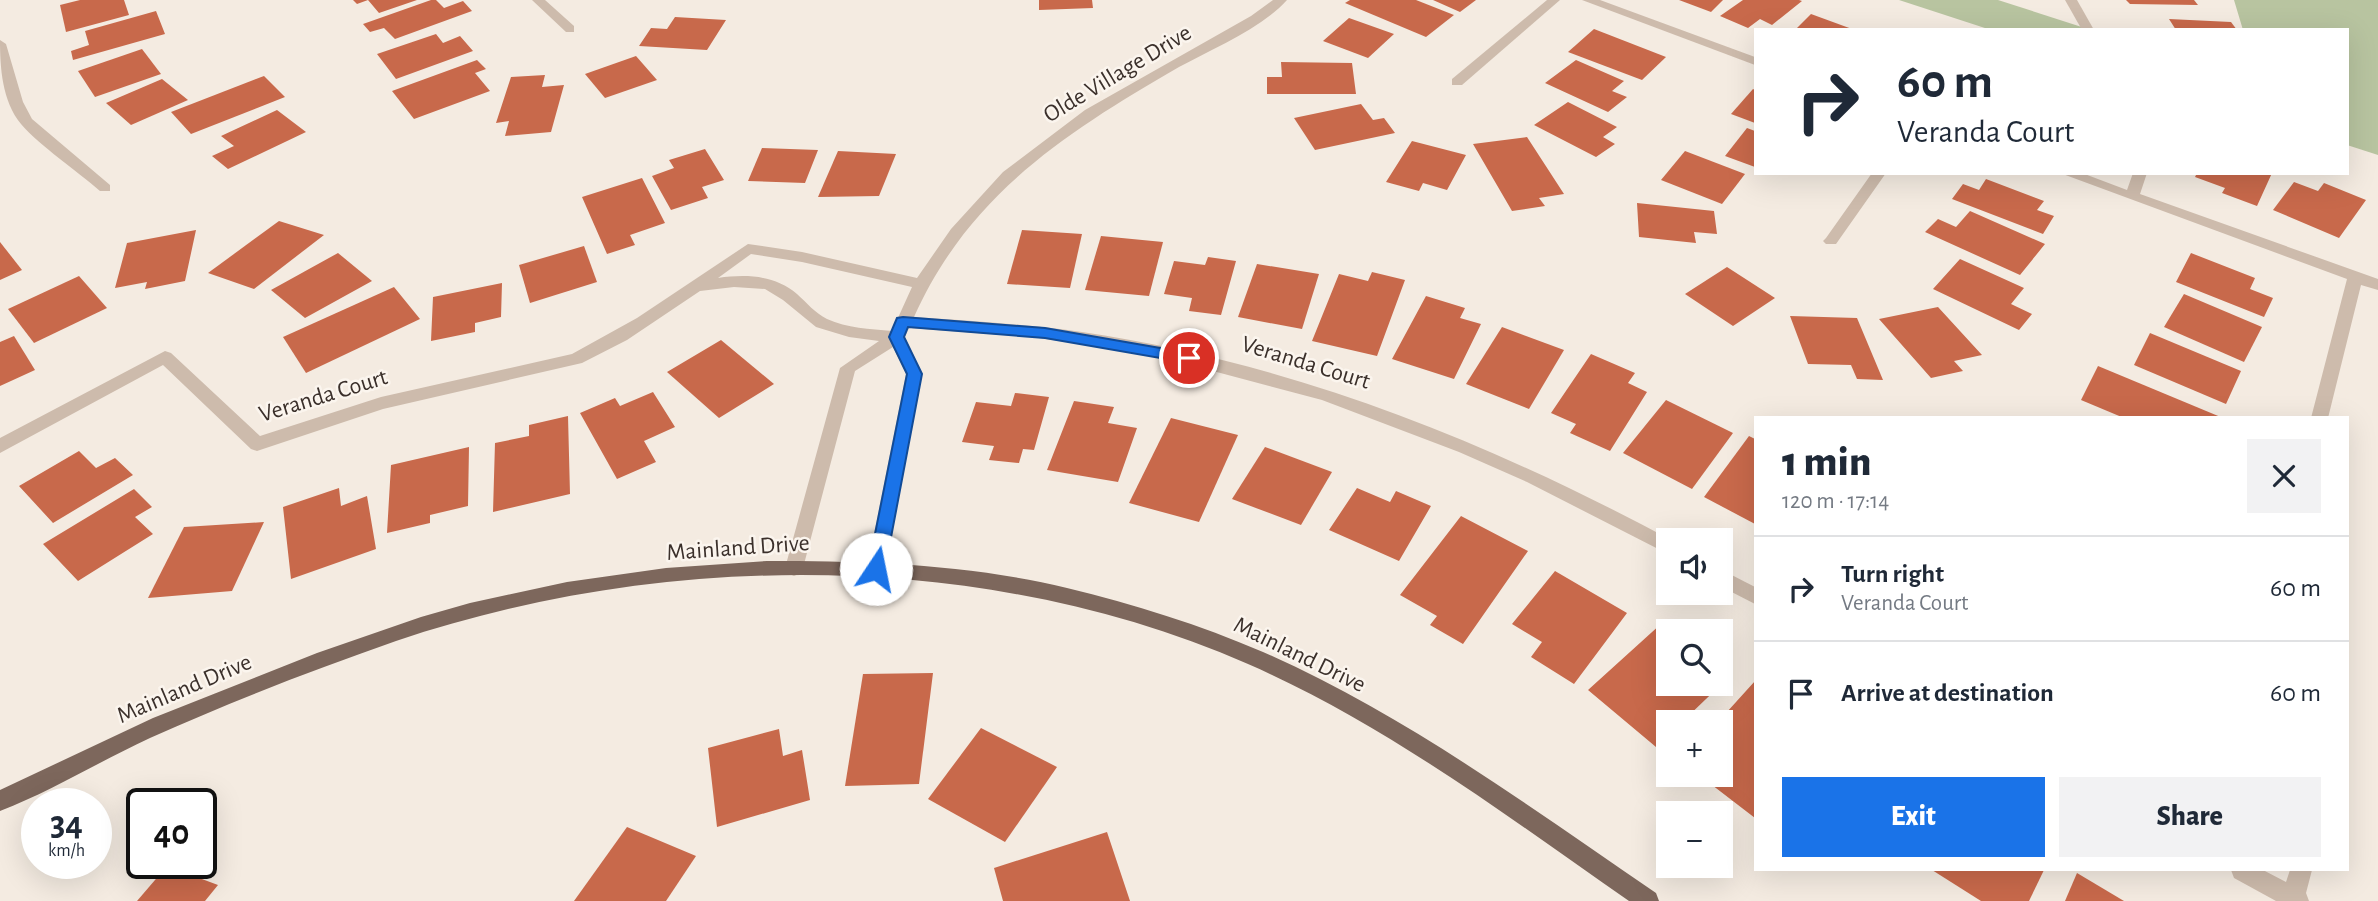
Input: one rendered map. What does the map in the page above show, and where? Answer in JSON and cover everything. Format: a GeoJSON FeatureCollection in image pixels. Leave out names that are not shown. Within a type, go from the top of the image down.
{"type":"FeatureCollection","features":[{"type":"Feature","properties":{"kind":"main road","name":"Mainland Drive"},"geometry":{"type":"LineString","coordinates":[[0,801],[145,731],[355,647],[469,611],[593,587],[698,574],[794,568],[876,569],[947,575],[1048,590],[1163,622],[1255,658],[1419,745],[1648,901]]}},
{"type":"Feature","properties":{"kind":"street"},"geometry":{"type":"LineString","coordinates":[[538,0],[570,29]]}},
{"type":"Feature","properties":{"kind":"street","name":"Olde Village Drive"},"geometry":{"type":"LineString","coordinates":[[900,329],[921,284],[956,232],[1008,175],[1090,113],[1255,19],[1281,0]]}},
{"type":"Feature","properties":{"kind":"street"},"geometry":{"type":"LineString","coordinates":[[1457,82],[1554,0]]}},
{"type":"Feature","properties":{"kind":"street"},"geometry":{"type":"LineString","coordinates":[[1588,0],[1754,61]]}},
{"type":"Feature","properties":{"kind":"street"},"geometry":{"type":"LineString","coordinates":[[2071,0],[2087,28]]}},
{"type":"Feature","properties":{"kind":"street"},"geometry":{"type":"LineString","coordinates":[[0,44],[16,102],[26,121],[105,187]]}},
{"type":"Feature","properties":{"kind":"street"},"geometry":{"type":"LineString","coordinates":[[1831,241],[1878,175]]}},
{"type":"Feature","properties":{"kind":"street"},"geometry":{"type":"LineString","coordinates":[[2073,175],[2378,285]]}},
{"type":"Feature","properties":{"kind":"street"},"geometry":{"type":"LineString","coordinates":[[2132,196],[2139,175]]}},
{"type":"Feature","properties":{"kind":"street","name":"Veranda Court"},"geometry":{"type":"LineString","coordinates":[[0,446],[165,357],[257,444],[381,403],[576,359],[597,350],[693,288],[748,248],[921,284]]}},
{"type":"Feature","properties":{"kind":"street"},"geometry":{"type":"LineString","coordinates":[[2320,416],[2355,277]]}},
{"type":"Feature","properties":{"kind":"street","name":"Veranda Court"},"geometry":{"type":"LineString","coordinates":[[693,288],[749,281],[772,286],[789,296],[800,310],[841,331],[900,329],[1045,333],[1108,342],[1266,376],[1415,424],[1506,462],[1656,541]]}},
{"type":"Feature","properties":{"kind":"street"},"geometry":{"type":"LineString","coordinates":[[794,568],[848,368],[900,329],[914,374],[876,569]]}},
{"type":"Feature","properties":{"kind":"street"},"geometry":{"type":"LineString","coordinates":[[1733,583],[1754,595]]}},
{"type":"Feature","properties":{"kind":"street"},"geometry":{"type":"LineString","coordinates":[[2244,871],[2294,900],[2301,871]]}},
{"type":"Feature","properties":{"kind":"green space"},"geometry":{"type":"Polygon","coordinates":[[[1899,0],[1998,0],[2085,28],[1985,28],[1899,0]]]}},
{"type":"Feature","properties":{"kind":"green space"},"geometry":{"type":"Polygon","coordinates":[[[2234,0],[2378,0],[2378,155],[2349,146],[2349,28],[2242,28],[2234,0]]]}},
{"type":"Feature","properties":{"kind":"building"},"geometry":{"type":"Polygon","coordinates":[[[80,0],[124,0],[129,15],[66,32],[60,5],[80,0]]]}},
{"type":"Feature","properties":{"kind":"building"},"geometry":{"type":"Polygon","coordinates":[[[368,0],[417,0],[379,13],[368,0]]]}},
{"type":"Feature","properties":{"kind":"building"},"geometry":{"type":"Polygon","coordinates":[[[436,0],[444,8],[463,1],[472,11],[395,39],[384,28],[370,32],[363,24],[436,0]]]}},
{"type":"Feature","properties":{"kind":"building"},"geometry":{"type":"Polygon","coordinates":[[[1039,0],[1092,0],[1093,8],[1039,10],[1039,0]]]}},
{"type":"Feature","properties":{"kind":"building"},"geometry":{"type":"Polygon","coordinates":[[[1350,0],[1416,0],[1454,15],[1426,37],[1345,3],[1350,0]]]}},
{"type":"Feature","properties":{"kind":"building"},"geometry":{"type":"Polygon","coordinates":[[[1433,0],[1476,0],[1460,12],[1433,0]]]}},
{"type":"Feature","properties":{"kind":"building"},"geometry":{"type":"Polygon","coordinates":[[[1679,0],[1723,0],[1711,12],[1679,0]]]}},
{"type":"Feature","properties":{"kind":"building"},"geometry":{"type":"Polygon","coordinates":[[[1743,0],[1802,1],[1772,25],[1760,19],[1748,28],[1720,16],[1743,0]]]}},
{"type":"Feature","properties":{"kind":"building"},"geometry":{"type":"Polygon","coordinates":[[[2126,0],[2194,0],[2198,5],[2130,4],[2126,0]]]}},
{"type":"Feature","properties":{"kind":"building"},"geometry":{"type":"Polygon","coordinates":[[[156,11],[165,34],[73,60],[71,51],[89,45],[85,31],[156,11]]]}},
{"type":"Feature","properties":{"kind":"building"},"geometry":{"type":"Polygon","coordinates":[[[1811,14],[1849,28],[1797,28],[1811,14]]]}},
{"type":"Feature","properties":{"kind":"building"},"geometry":{"type":"Polygon","coordinates":[[[675,17],[726,20],[707,50],[639,46],[651,28],[667,29],[675,17]]]}},
{"type":"Feature","properties":{"kind":"building"},"geometry":{"type":"Polygon","coordinates":[[[1349,18],[1394,34],[1368,58],[1323,41],[1349,18]]]}},
{"type":"Feature","properties":{"kind":"building"},"geometry":{"type":"Polygon","coordinates":[[[2169,19],[2231,22],[2236,28],[2175,28],[2169,19]]]}},
{"type":"Feature","properties":{"kind":"building"},"geometry":{"type":"Polygon","coordinates":[[[1594,29],[1666,57],[1642,80],[1568,52],[1594,29]]]}},
{"type":"Feature","properties":{"kind":"building"},"geometry":{"type":"Polygon","coordinates":[[[436,34],[443,43],[460,36],[473,51],[396,79],[377,54],[436,34]]]}},
{"type":"Feature","properties":{"kind":"building"},"geometry":{"type":"Polygon","coordinates":[[[142,49],[161,74],[95,97],[78,71],[142,49]]]}},
{"type":"Feature","properties":{"kind":"building"},"geometry":{"type":"Polygon","coordinates":[[[636,56],[657,80],[605,98],[585,74],[636,56]]]}},
{"type":"Feature","properties":{"kind":"building"},"geometry":{"type":"Polygon","coordinates":[[[477,60],[486,69],[475,73],[490,91],[414,119],[392,91],[477,60]]]}},
{"type":"Feature","properties":{"kind":"building"},"geometry":{"type":"Polygon","coordinates":[[[1576,60],[1624,81],[1612,91],[1627,97],[1608,112],[1545,83],[1576,60]]]}},
{"type":"Feature","properties":{"kind":"building"},"geometry":{"type":"Polygon","coordinates":[[[1281,62],[1352,63],[1356,94],[1267,94],[1267,77],[1282,77],[1281,62]]]}},
{"type":"Feature","properties":{"kind":"building"},"geometry":{"type":"Polygon","coordinates":[[[545,75],[542,87],[564,85],[551,132],[505,136],[509,121],[496,123],[511,77],[545,75]]]}},
{"type":"Feature","properties":{"kind":"building"},"geometry":{"type":"Polygon","coordinates":[[[264,76],[285,97],[191,134],[171,112],[264,76]]]}},
{"type":"Feature","properties":{"kind":"building"},"geometry":{"type":"Polygon","coordinates":[[[162,79],[188,100],[131,125],[106,103],[162,79]]]}},
{"type":"Feature","properties":{"kind":"building"},"geometry":{"type":"Polygon","coordinates":[[[1753,89],[1754,90],[1754,123],[1731,114],[1753,89]]]}},
{"type":"Feature","properties":{"kind":"building"},"geometry":{"type":"Polygon","coordinates":[[[1568,102],[1617,127],[1603,137],[1615,144],[1596,157],[1534,125],[1568,102]]]}},
{"type":"Feature","properties":{"kind":"building"},"geometry":{"type":"Polygon","coordinates":[[[1361,104],[1373,120],[1384,118],[1395,133],[1315,150],[1294,118],[1361,104]]]}},
{"type":"Feature","properties":{"kind":"building"},"geometry":{"type":"Polygon","coordinates":[[[277,110],[306,132],[228,169],[212,156],[234,146],[221,136],[277,110]]]}},
{"type":"Feature","properties":{"kind":"building"},"geometry":{"type":"Polygon","coordinates":[[[1747,128],[1754,131],[1754,167],[1725,156],[1747,128]]]}},
{"type":"Feature","properties":{"kind":"building"},"geometry":{"type":"Polygon","coordinates":[[[1527,137],[1564,194],[1539,198],[1545,206],[1512,211],[1473,144],[1527,137]]]}},
{"type":"Feature","properties":{"kind":"building"},"geometry":{"type":"Polygon","coordinates":[[[1412,141],[1466,155],[1447,190],[1423,183],[1419,191],[1386,182],[1412,141]]]}},
{"type":"Feature","properties":{"kind":"building"},"geometry":{"type":"Polygon","coordinates":[[[762,148],[818,150],[805,183],[748,181],[762,148]]]}},
{"type":"Feature","properties":{"kind":"building"},"geometry":{"type":"Polygon","coordinates":[[[705,149],[724,180],[702,187],[708,198],[671,210],[652,176],[674,168],[669,160],[705,149]]]}},
{"type":"Feature","properties":{"kind":"building"},"geometry":{"type":"Polygon","coordinates":[[[838,151],[896,154],[879,196],[818,197],[838,151]]]}},
{"type":"Feature","properties":{"kind":"building"},"geometry":{"type":"Polygon","coordinates":[[[1685,151],[1745,174],[1722,204],[1661,180],[1685,151]]]}},
{"type":"Feature","properties":{"kind":"building"},"geometry":{"type":"Polygon","coordinates":[[[2271,175],[2257,206],[2222,193],[2225,188],[2195,177],[2271,175]]]}},
{"type":"Feature","properties":{"kind":"building"},"geometry":{"type":"Polygon","coordinates":[[[642,178],[665,223],[630,235],[635,245],[607,254],[582,197],[642,178]]]}},
{"type":"Feature","properties":{"kind":"building"},"geometry":{"type":"Polygon","coordinates":[[[1986,179],[2044,201],[2037,210],[2054,216],[2043,234],[1952,199],[1963,184],[1979,190],[1986,179]]]}},
{"type":"Feature","properties":{"kind":"building"},"geometry":{"type":"Polygon","coordinates":[[[2294,182],[2318,191],[2324,183],[2366,200],[2339,238],[2273,210],[2294,182]]]}},
{"type":"Feature","properties":{"kind":"building"},"geometry":{"type":"Polygon","coordinates":[[[1637,203],[1714,211],[1717,234],[1694,232],[1696,243],[1639,237],[1637,203]]]}},
{"type":"Feature","properties":{"kind":"building"},"geometry":{"type":"Polygon","coordinates":[[[1970,211],[2045,244],[2020,275],[1925,232],[1938,219],[1956,227],[1970,211]]]}},
{"type":"Feature","properties":{"kind":"building"},"geometry":{"type":"Polygon","coordinates":[[[279,221],[324,235],[254,289],[208,273],[279,221]]]}},
{"type":"Feature","properties":{"kind":"building"},"geometry":{"type":"Polygon","coordinates":[[[196,230],[185,281],[145,289],[147,282],[115,288],[127,243],[196,230]]]}},
{"type":"Feature","properties":{"kind":"building"},"geometry":{"type":"Polygon","coordinates":[[[1022,230],[1082,234],[1070,288],[1007,284],[1022,230]]]}},
{"type":"Feature","properties":{"kind":"building"},"geometry":{"type":"Polygon","coordinates":[[[1101,236],[1163,242],[1149,296],[1085,290],[1101,236]]]}},
{"type":"Feature","properties":{"kind":"building"},"geometry":{"type":"Polygon","coordinates":[[[0,242],[22,270],[0,280],[0,242]]]}},
{"type":"Feature","properties":{"kind":"building"},"geometry":{"type":"Polygon","coordinates":[[[584,246],[597,282],[530,303],[519,265],[584,246]]]}},
{"type":"Feature","properties":{"kind":"building"},"geometry":{"type":"Polygon","coordinates":[[[338,253],[372,281],[305,318],[271,290],[338,253]]]}},
{"type":"Feature","properties":{"kind":"building"},"geometry":{"type":"Polygon","coordinates":[[[2191,253],[2255,278],[2250,289],[2273,298],[2264,317],[2176,282],[2191,253]]]}},
{"type":"Feature","properties":{"kind":"building"},"geometry":{"type":"Polygon","coordinates":[[[1208,257],[1236,261],[1221,315],[1189,311],[1192,298],[1164,294],[1174,261],[1205,265],[1208,257]]]}},
{"type":"Feature","properties":{"kind":"building"},"geometry":{"type":"Polygon","coordinates":[[[1960,259],[2024,288],[2011,304],[2032,314],[2019,330],[1933,289],[1960,259]]]}},
{"type":"Feature","properties":{"kind":"building"},"geometry":{"type":"Polygon","coordinates":[[[1257,264],[1319,274],[1302,329],[1238,317],[1257,264]]]}},
{"type":"Feature","properties":{"kind":"building"},"geometry":{"type":"Polygon","coordinates":[[[1727,267],[1775,298],[1733,326],[1685,294],[1727,267]]]}},
{"type":"Feature","properties":{"kind":"building"},"geometry":{"type":"Polygon","coordinates":[[[1372,272],[1405,280],[1377,356],[1312,341],[1339,274],[1368,281],[1372,272]]]}},
{"type":"Feature","properties":{"kind":"building"},"geometry":{"type":"Polygon","coordinates":[[[79,276],[107,308],[34,343],[8,309],[79,276]]]}},
{"type":"Feature","properties":{"kind":"building"},"geometry":{"type":"Polygon","coordinates":[[[502,283],[501,317],[475,323],[475,332],[431,341],[433,297],[502,283]]]}},
{"type":"Feature","properties":{"kind":"building"},"geometry":{"type":"Polygon","coordinates":[[[394,287],[420,319],[306,373],[283,337],[394,287]]]}},
{"type":"Feature","properties":{"kind":"building"},"geometry":{"type":"Polygon","coordinates":[[[2184,294],[2262,327],[2244,362],[2164,327],[2184,294]]]}},
{"type":"Feature","properties":{"kind":"building"},"geometry":{"type":"Polygon","coordinates":[[[1426,296],[1465,308],[1460,318],[1481,324],[1454,379],[1392,359],[1426,296]]]}},
{"type":"Feature","properties":{"kind":"building"},"geometry":{"type":"Polygon","coordinates":[[[1938,307],[1982,355],[1954,361],[1963,371],[1931,378],[1879,319],[1938,307]]]}},
{"type":"Feature","properties":{"kind":"building"},"geometry":{"type":"Polygon","coordinates":[[[1790,316],[1857,318],[1883,380],[1857,379],[1851,365],[1808,364],[1790,316]]]}},
{"type":"Feature","properties":{"kind":"building"},"geometry":{"type":"Polygon","coordinates":[[[1502,327],[1564,350],[1529,409],[1466,384],[1502,327]]]}},
{"type":"Feature","properties":{"kind":"building"},"geometry":{"type":"Polygon","coordinates":[[[2150,333],[2241,371],[2226,404],[2134,365],[2150,333]]]}},
{"type":"Feature","properties":{"kind":"building"},"geometry":{"type":"Polygon","coordinates":[[[14,336],[35,370],[0,386],[0,342],[14,336]]]}},
{"type":"Feature","properties":{"kind":"building"},"geometry":{"type":"Polygon","coordinates":[[[721,340],[774,384],[719,418],[667,372],[721,340]]]}},
{"type":"Feature","properties":{"kind":"building"},"geometry":{"type":"Polygon","coordinates":[[[1591,354],[1635,373],[1628,383],[1647,392],[1610,451],[1570,433],[1576,424],[1551,413],[1591,354]]]}},
{"type":"Feature","properties":{"kind":"building"},"geometry":{"type":"Polygon","coordinates":[[[2098,366],[2218,416],[2119,416],[2081,400],[2098,366]]]}},
{"type":"Feature","properties":{"kind":"building"},"geometry":{"type":"Polygon","coordinates":[[[653,392],[675,427],[644,441],[656,462],[617,479],[580,413],[615,398],[620,406],[653,392]]]}},
{"type":"Feature","properties":{"kind":"building"},"geometry":{"type":"Polygon","coordinates":[[[1015,393],[1049,397],[1034,450],[1023,449],[1019,463],[989,460],[994,446],[962,442],[976,402],[1011,406],[1015,393]]]}},
{"type":"Feature","properties":{"kind":"building"},"geometry":{"type":"Polygon","coordinates":[[[1666,400],[1733,433],[1692,489],[1623,453],[1666,400]]]}},
{"type":"Feature","properties":{"kind":"building"},"geometry":{"type":"Polygon","coordinates":[[[1074,401],[1114,407],[1108,423],[1137,428],[1118,482],[1047,470],[1074,401]]]}},
{"type":"Feature","properties":{"kind":"building"},"geometry":{"type":"Polygon","coordinates":[[[568,416],[570,494],[493,512],[495,443],[529,436],[529,425],[568,416]]]}},
{"type":"Feature","properties":{"kind":"building"},"geometry":{"type":"Polygon","coordinates":[[[1171,418],[1238,435],[1199,522],[1129,503],[1171,418]]]}},
{"type":"Feature","properties":{"kind":"building"},"geometry":{"type":"Polygon","coordinates":[[[1749,436],[1754,438],[1754,523],[1704,497],[1749,436]]]}},
{"type":"Feature","properties":{"kind":"building"},"geometry":{"type":"Polygon","coordinates":[[[469,447],[468,506],[430,515],[430,523],[387,533],[391,465],[469,447]]]}},
{"type":"Feature","properties":{"kind":"building"},"geometry":{"type":"Polygon","coordinates":[[[1265,447],[1332,472],[1301,525],[1232,499],[1265,447]]]}},
{"type":"Feature","properties":{"kind":"building"},"geometry":{"type":"Polygon","coordinates":[[[79,451],[96,468],[115,458],[133,475],[53,523],[19,486],[79,451]]]}},
{"type":"Feature","properties":{"kind":"building"},"geometry":{"type":"Polygon","coordinates":[[[339,488],[341,506],[367,496],[376,549],[291,579],[283,507],[339,488]]]}},
{"type":"Feature","properties":{"kind":"building"},"geometry":{"type":"Polygon","coordinates":[[[1357,488],[1390,502],[1396,491],[1431,506],[1399,561],[1329,530],[1357,488]]]}},
{"type":"Feature","properties":{"kind":"building"},"geometry":{"type":"Polygon","coordinates":[[[134,489],[152,507],[135,517],[153,534],[78,581],[43,544],[134,489]]]}},
{"type":"Feature","properties":{"kind":"building"},"geometry":{"type":"Polygon","coordinates":[[[1461,516],[1528,551],[1463,644],[1430,625],[1437,616],[1400,595],[1461,516]]]}},
{"type":"Feature","properties":{"kind":"building"},"geometry":{"type":"Polygon","coordinates":[[[264,522],[232,591],[148,598],[184,527],[264,522]]]}},
{"type":"Feature","properties":{"kind":"building"},"geometry":{"type":"Polygon","coordinates":[[[1555,571],[1627,613],[1574,684],[1531,657],[1542,642],[1512,624],[1555,571]]]}},
{"type":"Feature","properties":{"kind":"building"},"geometry":{"type":"Polygon","coordinates":[[[1656,628],[1656,696],[1709,696],[1695,710],[1656,710],[1656,747],[1588,690],[1656,628]]]}},
{"type":"Feature","properties":{"kind":"building"},"geometry":{"type":"Polygon","coordinates":[[[933,673],[919,784],[845,786],[863,674],[933,673]]]}},
{"type":"Feature","properties":{"kind":"building"},"geometry":{"type":"Polygon","coordinates":[[[1754,682],[1754,817],[1715,787],[1733,787],[1733,710],[1729,710],[1754,682]]]}},
{"type":"Feature","properties":{"kind":"building"},"geometry":{"type":"Polygon","coordinates":[[[981,728],[1057,767],[1005,842],[928,799],[981,728]]]}},
{"type":"Feature","properties":{"kind":"building"},"geometry":{"type":"Polygon","coordinates":[[[779,729],[783,756],[802,750],[810,800],[717,827],[708,748],[779,729]]]}},
{"type":"Feature","properties":{"kind":"building"},"geometry":{"type":"Polygon","coordinates":[[[627,827],[696,856],[666,901],[574,901],[627,827]]]}},
{"type":"Feature","properties":{"kind":"building"},"geometry":{"type":"Polygon","coordinates":[[[1107,832],[1130,901],[1003,901],[994,868],[1107,832]]]}},
{"type":"Feature","properties":{"kind":"building"},"geometry":{"type":"Polygon","coordinates":[[[1934,871],[2044,871],[2029,901],[1981,901],[1934,871]]]}},
{"type":"Feature","properties":{"kind":"building"},"geometry":{"type":"Polygon","coordinates":[[[2077,873],[2124,901],[2065,901],[2077,873]]]}},
{"type":"Feature","properties":{"kind":"building"},"geometry":{"type":"Polygon","coordinates":[[[156,879],[202,879],[218,885],[205,901],[137,901],[156,879]]]}},
{"type":"Feature","properties":{"kind":"route"},"geometry":{"type":"LineString","coordinates":[[876,569],[914,374],[897,337],[903,322],[1045,333],[1189,358]]}}]}
